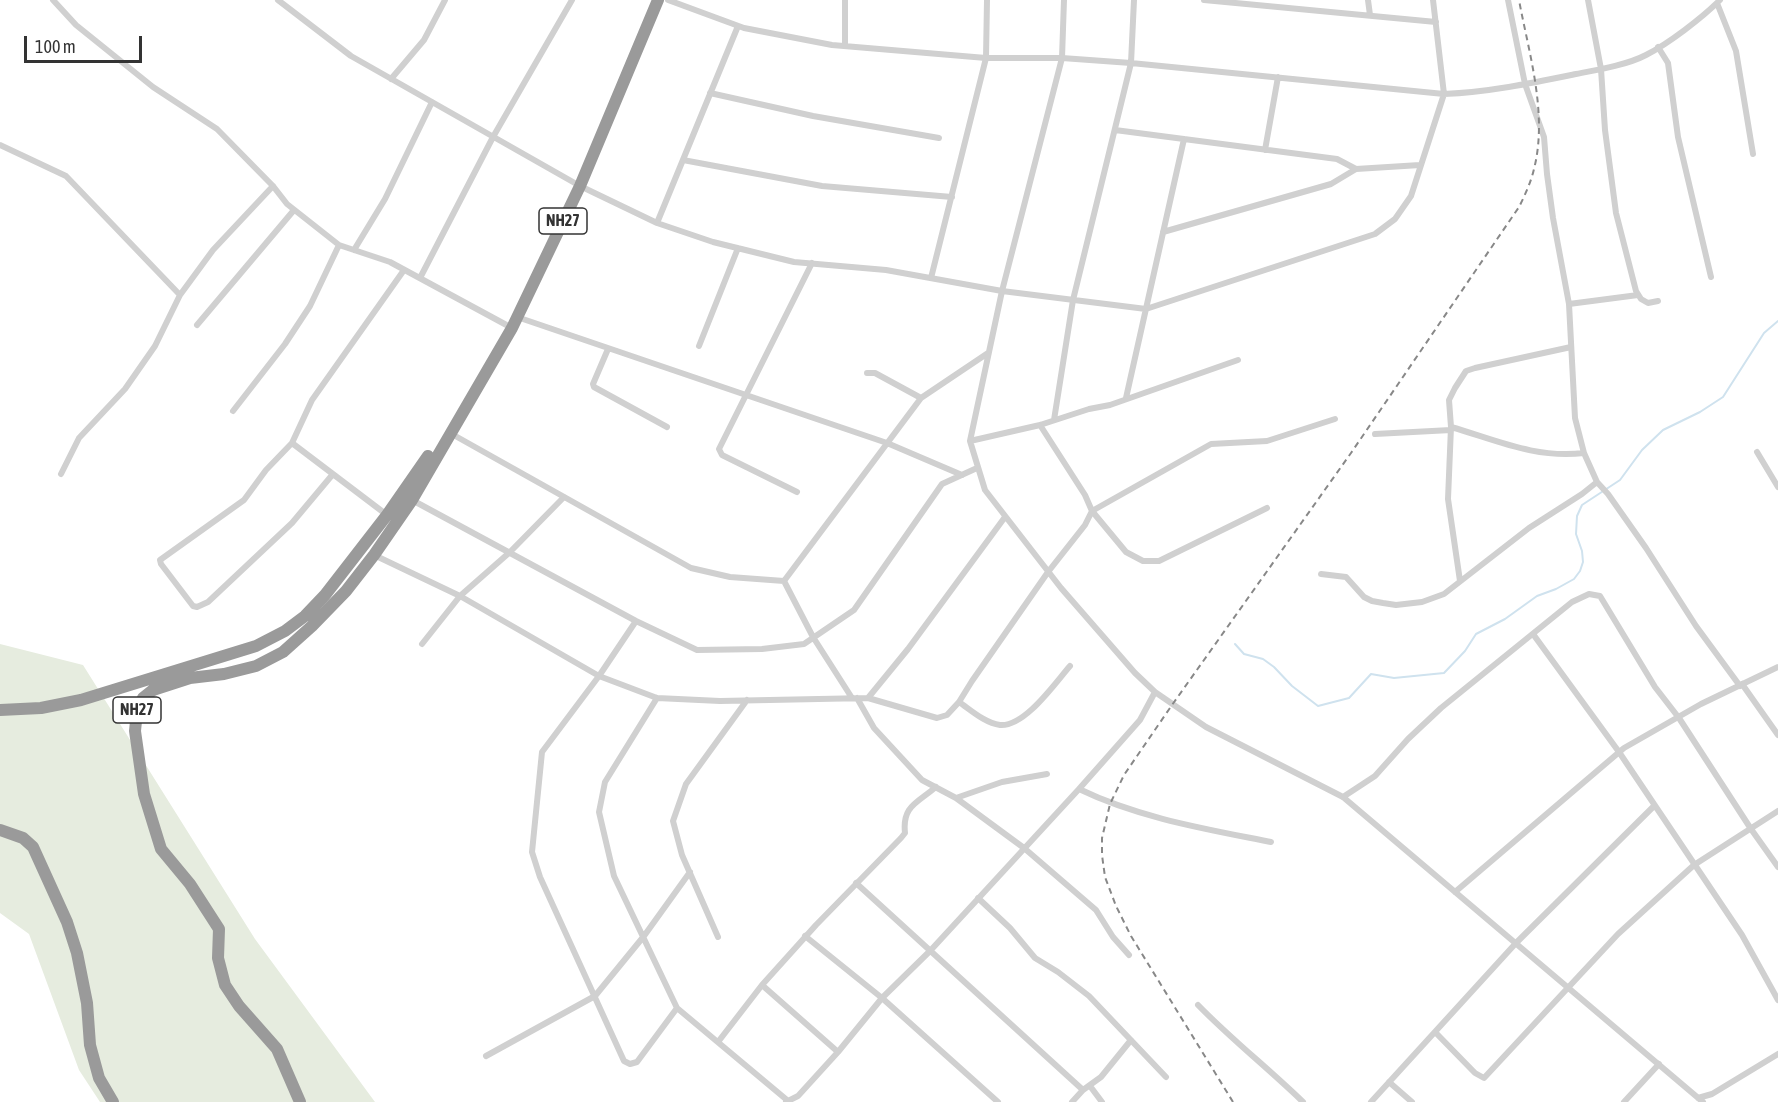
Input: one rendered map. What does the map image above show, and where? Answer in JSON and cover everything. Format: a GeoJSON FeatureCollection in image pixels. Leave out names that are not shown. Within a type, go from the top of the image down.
{"type":"FeatureCollection","features":[{"type":"Feature","properties":{"kind":"highway","name":"NH27"},"geometry":{"type":"LineString","coordinates":[[300,1102],[277,1049],[239,1006],[225,985],[218,958],[219,929],[189,884],[161,849],[144,794],[135,731],[137,711],[143,698],[153,690],[190,678],[224,674],[256,666],[283,652],[346,591],[374,555],[412,500],[514,322],[580,186],[658,0]]}},
{"type":"Feature","properties":{"kind":"highway","name":"NH27"},"geometry":{"type":"LineString","coordinates":[[0,710],[41,708],[81,700],[256,646],[285,631],[326,595],[387,515],[430,453],[450,433]]}},
{"type":"Feature","properties":{"kind":"highway"},"geometry":{"type":"LineString","coordinates":[[0,830],[22,838],[33,847],[63,912],[76,953],[87,1003],[90,1045],[99,1078],[113,1102]]}},
{"type":"Feature","properties":{"kind":"street"},"geometry":{"type":"LineString","coordinates":[[53,0],[76,25],[153,87],[217,129],[273,186],[287,204],[339,245],[390,262],[514,322],[608,349],[887,443],[962,475]]}},
{"type":"Feature","properties":{"kind":"street"},"geometry":{"type":"LineString","coordinates":[[278,0],[351,56],[580,186],[657,223],[738,248],[794,262],[886,270],[1002,291],[1146,309],[1375,234],[1395,219],[1411,196],[1420,165],[1430,144],[1444,94],[1433,0]]}},
{"type":"Feature","properties":{"kind":"street"},"geometry":{"type":"LineString","coordinates":[[391,79],[427,35],[445,0]]}},
{"type":"Feature","properties":{"kind":"street"},"geometry":{"type":"LineString","coordinates":[[420,278],[493,137],[572,0]]}},
{"type":"Feature","properties":{"kind":"street"},"geometry":{"type":"LineString","coordinates":[[668,0],[738,26],[845,46],[986,58],[1062,58],[1131,63],[1444,94],[1473,93],[1525,84],[1601,69],[1646,56],[1718,2],[1736,51],[1753,154]]}},
{"type":"Feature","properties":{"kind":"street"},"geometry":{"type":"LineString","coordinates":[[845,0],[845,46]]}},
{"type":"Feature","properties":{"kind":"street"},"geometry":{"type":"LineString","coordinates":[[931,278],[986,58],[987,0]]}},
{"type":"Feature","properties":{"kind":"street"},"geometry":{"type":"LineString","coordinates":[[1064,0],[1062,58],[1002,291],[970,441],[985,490],[1048,572],[1135,673],[1155,692],[1206,727],[1344,797],[1701,1100],[1778,1054]]}},
{"type":"Feature","properties":{"kind":"street"},"geometry":{"type":"LineString","coordinates":[[1054,420],[1073,300],[1131,63],[1134,0]]}},
{"type":"Feature","properties":{"kind":"street"},"geometry":{"type":"LineString","coordinates":[[1204,0],[1436,22]]}},
{"type":"Feature","properties":{"kind":"street"},"geometry":{"type":"LineString","coordinates":[[1368,0],[1370,15]]}},
{"type":"Feature","properties":{"kind":"street"},"geometry":{"type":"LineString","coordinates":[[1508,0],[1525,84],[1544,137],[1548,185],[1569,304],[1575,418],[1584,453],[1599,484],[1646,548],[1696,626],[1778,735]]}},
{"type":"Feature","properties":{"kind":"street"},"geometry":{"type":"LineString","coordinates":[[1588,0],[1601,69],[1605,130],[1616,213],[1638,295],[1648,303],[1658,301]]}},
{"type":"Feature","properties":{"kind":"street"},"geometry":{"type":"LineString","coordinates":[[657,223],[738,26]]}},
{"type":"Feature","properties":{"kind":"street"},"geometry":{"type":"LineString","coordinates":[[1658,47],[1668,63],[1678,137],[1711,277]]}},
{"type":"Feature","properties":{"kind":"street"},"geometry":{"type":"LineString","coordinates":[[1265,150],[1278,77]]}},
{"type":"Feature","properties":{"kind":"street"},"geometry":{"type":"LineString","coordinates":[[710,93],[813,117],[939,138]]}},
{"type":"Feature","properties":{"kind":"street"},"geometry":{"type":"LineString","coordinates":[[354,250],[385,199],[432,102]]}},
{"type":"Feature","properties":{"kind":"street"},"geometry":{"type":"LineString","coordinates":[[1114,130],[1337,159],[1356,170]]}},
{"type":"Feature","properties":{"kind":"street"},"geometry":{"type":"LineString","coordinates":[[1126,398],[1184,139]]}},
{"type":"Feature","properties":{"kind":"street"},"geometry":{"type":"LineString","coordinates":[[0,145],[66,177],[180,295]]}},
{"type":"Feature","properties":{"kind":"street"},"geometry":{"type":"LineString","coordinates":[[683,160],[822,186],[952,197]]}},
{"type":"Feature","properties":{"kind":"street"},"geometry":{"type":"LineString","coordinates":[[1163,232],[1331,184],[1356,170],[1420,165]]}},
{"type":"Feature","properties":{"kind":"street"},"geometry":{"type":"LineString","coordinates":[[61,474],[79,438],[125,389],[154,346],[180,295],[213,250],[273,186]]}},
{"type":"Feature","properties":{"kind":"street"},"geometry":{"type":"LineString","coordinates":[[197,325],[294,210]]}},
{"type":"Feature","properties":{"kind":"street"},"geometry":{"type":"LineString","coordinates":[[233,411],[285,344],[310,306],[339,245]]}},
{"type":"Feature","properties":{"kind":"street"},"geometry":{"type":"LineString","coordinates":[[699,346],[738,248]]}},
{"type":"Feature","properties":{"kind":"street"},"geometry":{"type":"LineString","coordinates":[[797,492],[722,455],[719,449],[812,263]]}},
{"type":"Feature","properties":{"kind":"street"},"geometry":{"type":"LineString","coordinates":[[333,474],[284,531],[208,602],[197,607],[193,606],[161,564],[160,560],[244,500],[266,470],[292,443],[312,400],[404,270]]}},
{"type":"Feature","properties":{"kind":"street"},"geometry":{"type":"LineString","coordinates":[[1569,304],[1638,295]]}},
{"type":"Feature","properties":{"kind":"street"},"geometry":{"type":"LineString","coordinates":[[1460,581],[1448,499],[1451,428],[1449,400],[1466,371],[1571,348]]}},
{"type":"Feature","properties":{"kind":"street"},"geometry":{"type":"LineString","coordinates":[[608,349],[593,384],[594,387],[667,427]]}},
{"type":"Feature","properties":{"kind":"street"},"geometry":{"type":"LineString","coordinates":[[784,581],[921,399],[989,353]]}},
{"type":"Feature","properties":{"kind":"street"},"geometry":{"type":"LineString","coordinates":[[970,441],[1040,425],[1089,409],[1110,405],[1238,360]]}},
{"type":"Feature","properties":{"kind":"street"},"geometry":{"type":"LineString","coordinates":[[867,373],[875,373],[921,399]]}},
{"type":"Feature","properties":{"kind":"street"},"geometry":{"type":"LineString","coordinates":[[374,555],[460,596],[599,676],[657,698],[747,700],[868,698],[937,718],[947,715],[960,702],[972,681],[1048,572],[1085,525],[1092,511],[1211,444],[1267,441],[1335,419]]}},
{"type":"Feature","properties":{"kind":"street"},"geometry":{"type":"LineString","coordinates":[[1040,425],[1092,511],[1126,552],[1143,561],[1159,561],[1267,508]]}},
{"type":"Feature","properties":{"kind":"street"},"geometry":{"type":"LineString","coordinates":[[1375,434],[1451,428],[1535,452],[1584,453]]}},
{"type":"Feature","properties":{"kind":"street"},"geometry":{"type":"LineString","coordinates":[[450,433],[691,568],[730,577],[784,581]]}},
{"type":"Feature","properties":{"kind":"street"},"geometry":{"type":"LineString","coordinates":[[292,443],[387,515]]}},
{"type":"Feature","properties":{"kind":"street"},"geometry":{"type":"LineString","coordinates":[[1757,452],[1778,487]]}},
{"type":"Feature","properties":{"kind":"street"},"geometry":{"type":"LineString","coordinates":[[412,500],[636,621],[697,650],[762,649],[804,644],[854,610],[942,484],[977,468]]}},
{"type":"Feature","properties":{"kind":"street"},"geometry":{"type":"LineString","coordinates":[[1321,574],[1346,577],[1364,597],[1372,601],[1396,605],[1422,602],[1444,594],[1529,528],[1599,484]]}},
{"type":"Feature","properties":{"kind":"street"},"geometry":{"type":"LineString","coordinates":[[422,644],[460,596],[510,552],[564,497]]}},
{"type":"Feature","properties":{"kind":"street"},"geometry":{"type":"LineString","coordinates":[[868,698],[908,650],[1005,517]]}},
{"type":"Feature","properties":{"kind":"street"},"geometry":{"type":"LineString","coordinates":[[784,581],[813,638],[874,728],[922,780],[956,798],[1024,848],[1096,910],[1113,937],[1129,955]]}},
{"type":"Feature","properties":{"kind":"street"},"geometry":{"type":"LineString","coordinates":[[1344,797],[1375,776],[1408,739],[1499,659],[1572,602],[1589,594],[1600,596],[1655,687],[1679,718],[1778,867]]}},
{"type":"Feature","properties":{"kind":"street"},"geometry":{"type":"LineString","coordinates":[[636,621],[599,676],[542,752],[532,852],[540,877],[624,1061],[630,1064],[637,1062],[678,1008]]}},
{"type":"Feature","properties":{"kind":"street"},"geometry":{"type":"LineString","coordinates":[[1533,634],[1619,752],[1742,934],[1778,1000]]}},
{"type":"Feature","properties":{"kind":"street"},"geometry":{"type":"LineString","coordinates":[[960,702],[984,720],[1001,725],[1014,723],[1026,715],[1070,666]]}},
{"type":"Feature","properties":{"kind":"street"},"geometry":{"type":"LineString","coordinates":[[1455,892],[1619,752],[1778,667]]}},
{"type":"Feature","properties":{"kind":"street"},"geometry":{"type":"LineString","coordinates":[[657,698],[605,782],[599,812],[614,876],[678,1008],[786,1101],[798,1096],[882,998],[930,951],[1079,789],[1140,720],[1155,692]]}},
{"type":"Feature","properties":{"kind":"street"},"geometry":{"type":"LineString","coordinates":[[718,937],[682,855],[673,821],[686,784],[747,700]]}},
{"type":"Feature","properties":{"kind":"street"},"geometry":{"type":"LineString","coordinates":[[956,798],[1002,782],[1047,774]]}},
{"type":"Feature","properties":{"kind":"street"},"geometry":{"type":"LineString","coordinates":[[718,1042],[762,985],[805,936],[904,833],[908,808],[936,787]]}},
{"type":"Feature","properties":{"kind":"street"},"geometry":{"type":"LineString","coordinates":[[1079,789],[1117,806],[1187,825],[1271,842]]}},
{"type":"Feature","properties":{"kind":"street"},"geometry":{"type":"LineString","coordinates":[[1371,1102],[1516,943],[1654,806]]}},
{"type":"Feature","properties":{"kind":"street"},"geometry":{"type":"LineString","coordinates":[[1435,1032],[1475,1073],[1484,1078],[1618,934],[1694,865],[1778,812]]}},
{"type":"Feature","properties":{"kind":"street"},"geometry":{"type":"LineString","coordinates":[[486,1056],[596,996],[644,936],[690,872]]}},
{"type":"Feature","properties":{"kind":"street"},"geometry":{"type":"LineString","coordinates":[[856,883],[1083,1090]]}},
{"type":"Feature","properties":{"kind":"street"},"geometry":{"type":"LineString","coordinates":[[978,898],[1010,928],[1035,958],[1089,996],[1166,1077]]}},
{"type":"Feature","properties":{"kind":"street"},"geometry":{"type":"LineString","coordinates":[[805,936],[882,998],[999,1102]]}},
{"type":"Feature","properties":{"kind":"street"},"geometry":{"type":"LineString","coordinates":[[762,985],[838,1052]]}},
{"type":"Feature","properties":{"kind":"street"},"geometry":{"type":"LineString","coordinates":[[1198,1005],[1303,1102]]}},
{"type":"Feature","properties":{"kind":"street"},"geometry":{"type":"LineString","coordinates":[[1072,1102],[1083,1090],[1101,1077],[1131,1040]]}},
{"type":"Feature","properties":{"kind":"street"},"geometry":{"type":"LineString","coordinates":[[1624,1102],[1659,1064]]}},
{"type":"Feature","properties":{"kind":"street"},"geometry":{"type":"LineString","coordinates":[[1389,1082],[1412,1102]]}},
{"type":"Feature","properties":{"kind":"street"},"geometry":{"type":"LineString","coordinates":[[1090,1086],[1102,1102]]}},
{"type":"Feature","properties":{"kind":"shaded area"},"geometry":{"type":"Polygon","coordinates":[[[0,644],[83,665],[255,939],[375,1102],[100,1102],[79,1070],[29,934],[0,913],[0,644]]]}},
{"type":"Feature","properties":{"kind":"waterway"},"geometry":{"type":"LineString","coordinates":[[1235,644],[1244,654],[1263,659],[1274,667],[1292,686],[1318,706],[1349,698],[1371,674],[1394,678],[1444,673],[1465,651],[1476,634],[1505,619],[1537,596],[1574,579],[1583,562],[1576,534],[1577,516],[1582,505],[1620,480],[1642,450],[1663,430],[1700,412],[1723,397],[1764,333],[1778,321]]}},
{"type":"Feature","properties":{"kind":"railway"},"geometry":{"type":"LineString","coordinates":[[1233,1102],[1131,936],[1116,906],[1105,877],[1102,855],[1102,838],[1110,804],[1124,775],[1351,453],[1519,207],[1534,169],[1539,127],[1536,84],[1519,0]]}}]}
